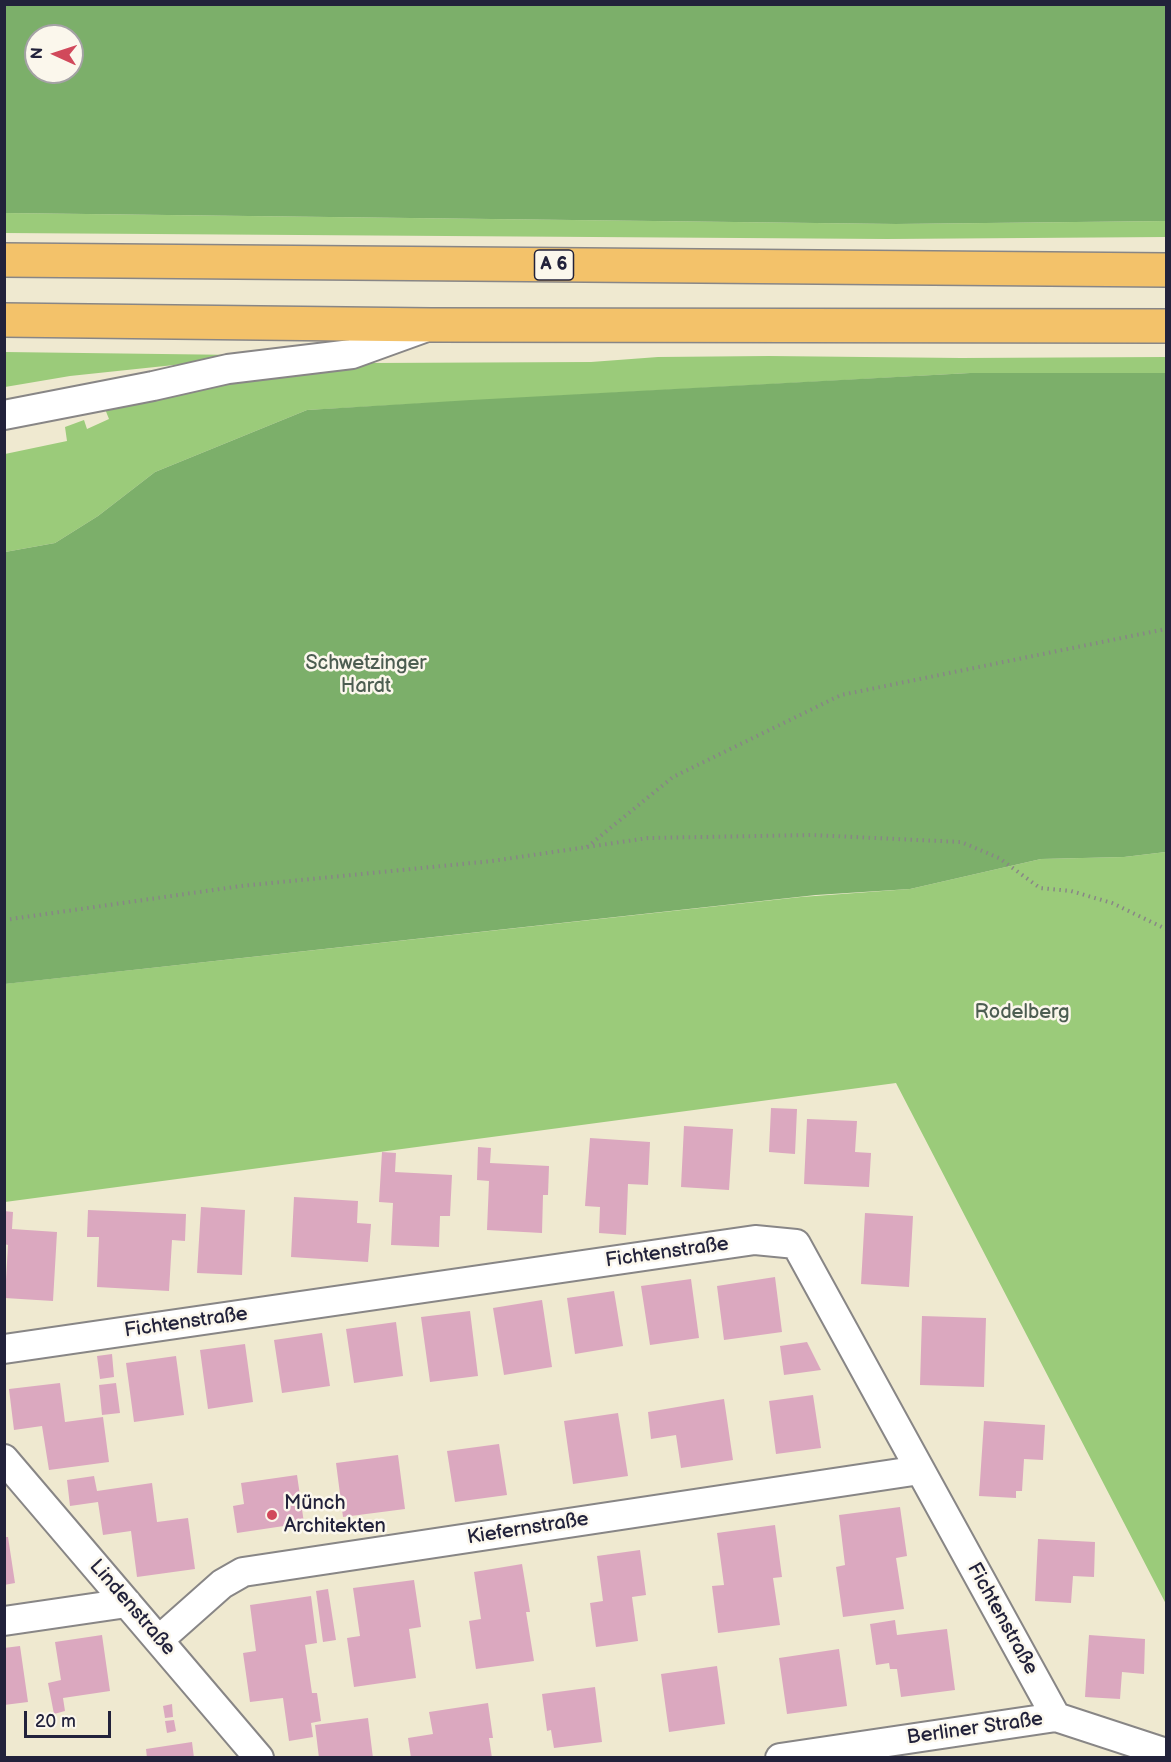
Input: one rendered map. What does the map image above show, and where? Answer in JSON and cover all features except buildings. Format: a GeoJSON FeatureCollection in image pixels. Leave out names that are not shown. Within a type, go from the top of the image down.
{"type":"FeatureCollection","features":[{"type":"Feature","properties":{"kind":"highway","name":"A 6"},"geometry":{"type":"LineString","coordinates":[[4,260],[1167,270]]}},
{"type":"Feature","properties":{"kind":"highway"},"geometry":{"type":"LineString","coordinates":[[4,320],[431,326],[1167,326]]}},
{"type":"Feature","properties":{"kind":"street"},"geometry":{"type":"LineString","coordinates":[[4,415],[228,369],[352,354],[431,326]]}},
{"type":"Feature","properties":{"kind":"street","name":"Fichtenstraße"},"geometry":{"type":"LineString","coordinates":[[4,1349],[755,1240],[796,1244],[1056,1717]]}},
{"type":"Feature","properties":{"kind":"street","name":"Lindenstraße"},"geometry":{"type":"LineString","coordinates":[[4,1459],[259,1758]]}},
{"type":"Feature","properties":{"kind":"street","name":"Kiefernstraße"},"geometry":{"type":"LineString","coordinates":[[159,1639],[222,1584],[243,1572],[920,1470]]}},
{"type":"Feature","properties":{"kind":"street"},"geometry":{"type":"LineString","coordinates":[[4,1621],[127,1603]]}},
{"type":"Feature","properties":{"kind":"street","name":"Berliner Straße"},"geometry":{"type":"LineString","coordinates":[[780,1758],[1056,1717],[1167,1753]]}},
{"type":"Feature","properties":{"kind":"path"},"geometry":{"type":"LineString","coordinates":[[586,847],[674,777],[841,695],[1167,629]]}},
{"type":"Feature","properties":{"kind":"path"},"geometry":{"type":"LineString","coordinates":[[4,920],[241,886],[492,861],[648,838],[801,835],[961,842],[999,858],[1040,888],[1071,891],[1112,903],[1167,929]]}},
{"type":"Feature","properties":{"kind":"green space"},"geometry":{"type":"Polygon","coordinates":[[[5,4],[1166,5],[1166,221],[896,224],[5,213],[5,4]]]}},
{"type":"Feature","properties":{"kind":"green space"},"geometry":{"type":"Polygon","coordinates":[[[5,213],[896,224],[1166,221],[1166,237],[887,239],[5,233],[5,213]]]}},
{"type":"Feature","properties":{"kind":"green space"},"geometry":{"type":"Polygon","coordinates":[[[5,352],[240,355],[212,361],[70,376],[5,387],[5,352]]]}},
{"type":"Feature","properties":{"kind":"green space"},"geometry":{"type":"Polygon","coordinates":[[[658,357],[1166,357],[1166,373],[970,373],[307,410],[155,472],[98,516],[55,543],[5,552],[5,454],[67,441],[65,427],[84,420],[87,429],[109,419],[105,409],[124,400],[314,367],[371,363],[591,362],[658,357]]]}},
{"type":"Feature","properties":{"kind":"green space","name":"Schwetzinger Hardt"},"geometry":{"type":"Polygon","coordinates":[[[970,373],[1166,373],[1166,852],[1124,857],[1041,859],[910,889],[816,895],[5,984],[5,552],[55,543],[98,516],[155,472],[307,410],[970,373]]]}},
{"type":"Feature","properties":{"kind":"green space","name":"Rodelberg"},"geometry":{"type":"Polygon","coordinates":[[[1166,852],[1166,1604],[896,1083],[5,1202],[4,984],[801,897],[910,889],[1041,859],[1124,857],[1166,852]]]}},
{"type":"Feature","properties":{"kind":"place","name":"Münch Architekten"},"geometry":{"type":"Point","coordinates":[272,1515]}}]}
